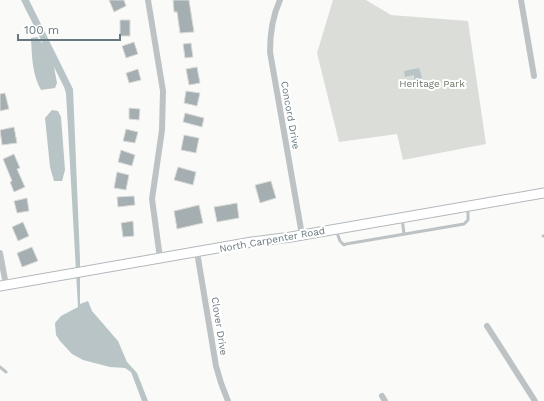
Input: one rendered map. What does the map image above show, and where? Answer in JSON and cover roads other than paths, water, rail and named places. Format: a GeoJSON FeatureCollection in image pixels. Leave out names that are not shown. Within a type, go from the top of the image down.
{"type":"FeatureCollection","features":[{"type":"Feature","properties":{"kind":"street"},"geometry":{"type":"LineString","coordinates":[[148,0],[163,91],[162,130],[152,199],[160,258]]}},
{"type":"Feature","properties":{"kind":"street","name":"Concord Drive"},"geometry":{"type":"LineString","coordinates":[[280,0],[273,16],[270,52],[302,235]]}},
{"type":"Feature","properties":{"kind":"street"},"geometry":{"type":"LineString","coordinates":[[521,0],[534,76]]}},
{"type":"Feature","properties":{"kind":"street","name":"North Carpenter Road"},"geometry":{"type":"LineString","coordinates":[[3,286],[544,193]]}},
{"type":"Feature","properties":{"kind":"street","name":"Clover Drive"},"geometry":{"type":"LineString","coordinates":[[197,252],[216,366],[228,401]]}},
{"type":"Feature","properties":{"kind":"street"},"geometry":{"type":"LineString","coordinates":[[0,253],[3,286]]}},
{"type":"Feature","properties":{"kind":"street"},"geometry":{"type":"LineString","coordinates":[[487,326],[535,401]]}},
{"type":"Feature","properties":{"kind":"lane"},"geometry":{"type":"LineString","coordinates":[[335,228],[340,241],[344,244],[464,224],[468,220],[468,206]]}},
{"type":"Feature","properties":{"kind":"lane"},"geometry":{"type":"LineString","coordinates":[[401,217],[404,234]]}},
{"type":"Feature","properties":{"kind":"lane"},"geometry":{"type":"LineString","coordinates":[[0,367],[6,372]]}},
{"type":"Feature","properties":{"kind":"park label","name":"Heritage Park"},"geometry":{"type":"Point","coordinates":[432,83]}}]}
